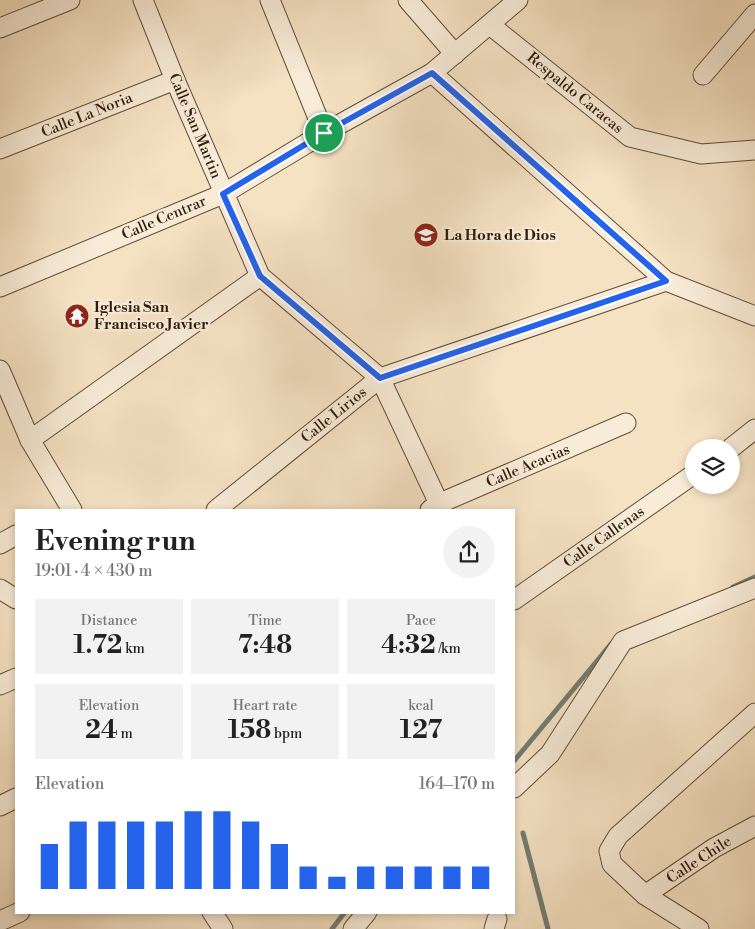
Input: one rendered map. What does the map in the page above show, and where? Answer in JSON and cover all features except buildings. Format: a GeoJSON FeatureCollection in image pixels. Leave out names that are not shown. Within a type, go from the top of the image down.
{"type":"FeatureCollection","features":[{"type":"Feature","properties":{"kind":"street"},"geometry":{"type":"LineString","coordinates":[[0,28],[70,0]]}},
{"type":"Feature","properties":{"kind":"street","name":"Calle San Martin"},"geometry":{"type":"LineString","coordinates":[[144,0],[175,80],[260,276],[380,378],[437,508]]}},
{"type":"Feature","properties":{"kind":"street"},"geometry":{"type":"LineString","coordinates":[[270,0],[324,133]]}},
{"type":"Feature","properties":{"kind":"street"},"geometry":{"type":"LineString","coordinates":[[408,0],[455,54]]}},
{"type":"Feature","properties":{"kind":"street","name":"Calle Centrar"},"geometry":{"type":"LineString","coordinates":[[0,287],[223,194],[324,133],[432,73],[518,0]]}},
{"type":"Feature","properties":{"kind":"street"},"geometry":{"type":"LineString","coordinates":[[746,0],[755,6]]}},
{"type":"Feature","properties":{"kind":"street"},"geometry":{"type":"LineString","coordinates":[[703,75],[749,34],[755,14]]}},
{"type":"Feature","properties":{"kind":"street","name":"Respaldo Caracas"},"geometry":{"type":"LineString","coordinates":[[490,25],[630,137],[701,154],[755,150]]}},
{"type":"Feature","properties":{"kind":"street"},"geometry":{"type":"LineString","coordinates":[[432,73],[666,281],[755,316]]}},
{"type":"Feature","properties":{"kind":"street","name":"Calle La Noria"},"geometry":{"type":"LineString","coordinates":[[0,149],[175,80]]}},
{"type":"Feature","properties":{"kind":"street"},"geometry":{"type":"LineString","coordinates":[[30,440],[260,276]]}},
{"type":"Feature","properties":{"kind":"street","name":"Calle Lirios"},"geometry":{"type":"LineString","coordinates":[[217,509],[380,378],[666,281]]}},
{"type":"Feature","properties":{"kind":"street"},"geometry":{"type":"LineString","coordinates":[[0,370],[30,440],[69,509]]}},
{"type":"Feature","properties":{"kind":"street","name":"Calle Acacias"},"geometry":{"type":"LineString","coordinates":[[437,508],[626,423]]}},
{"type":"Feature","properties":{"kind":"street"},"geometry":{"type":"LineString","coordinates":[[740,441],[755,429]]}},
{"type":"Feature","properties":{"kind":"street","name":"Calle Callenas"},"geometry":{"type":"LineString","coordinates":[[515,599],[685,480]]}},
{"type":"Feature","properties":{"kind":"street"},"geometry":{"type":"LineString","coordinates":[[0,544],[15,536]]}},
{"type":"Feature","properties":{"kind":"street"},"geometry":{"type":"LineString","coordinates":[[515,787],[550,754],[623,642],[755,588]]}},
{"type":"Feature","properties":{"kind":"street"},"geometry":{"type":"LineString","coordinates":[[0,589],[15,598]]}},
{"type":"Feature","properties":{"kind":"street"},"geometry":{"type":"LineString","coordinates":[[0,685],[15,678]]}},
{"type":"Feature","properties":{"kind":"street"},"geometry":{"type":"LineString","coordinates":[[699,929],[645,895],[612,864],[609,851],[618,836],[755,713]]}},
{"type":"Feature","properties":{"kind":"street"},"geometry":{"type":"LineString","coordinates":[[0,806],[15,798]]}},
{"type":"Feature","properties":{"kind":"street","name":"Calle Chile"},"geometry":{"type":"LineString","coordinates":[[645,895],[714,848],[755,826]]}},
{"type":"Feature","properties":{"kind":"street"},"geometry":{"type":"LineString","coordinates":[[0,921],[16,914]]}},
{"type":"Feature","properties":{"kind":"street"},"geometry":{"type":"LineString","coordinates":[[213,914],[222,929]]}},
{"type":"Feature","properties":{"kind":"street"},"geometry":{"type":"LineString","coordinates":[[353,929],[365,914]]}},
{"type":"Feature","properties":{"kind":"waterway"},"geometry":{"type":"LineString","coordinates":[[733,587],[755,577]]}},
{"type":"Feature","properties":{"kind":"waterway"},"geometry":{"type":"LineString","coordinates":[[515,760],[611,644]]}},
{"type":"Feature","properties":{"kind":"waterway"},"geometry":{"type":"LineString","coordinates":[[523,833],[548,929]]}},
{"type":"Feature","properties":{"kind":"waterway"},"geometry":{"type":"LineString","coordinates":[[332,929],[343,914]]}},
{"type":"Feature","properties":{"kind":"place","name":"La Hora de Dios"},"geometry":{"type":"Point","coordinates":[426,235]}},
{"type":"Feature","properties":{"kind":"place","name":"Iglesia San Francisco Javier"},"geometry":{"type":"Point","coordinates":[77,316]}},
{"type":"Feature","properties":{"kind":"route"},"geometry":{"type":"LineString","coordinates":[[432,73],[666,281],[380,378],[260,276],[223,194],[324,133],[432,73]]}}]}
